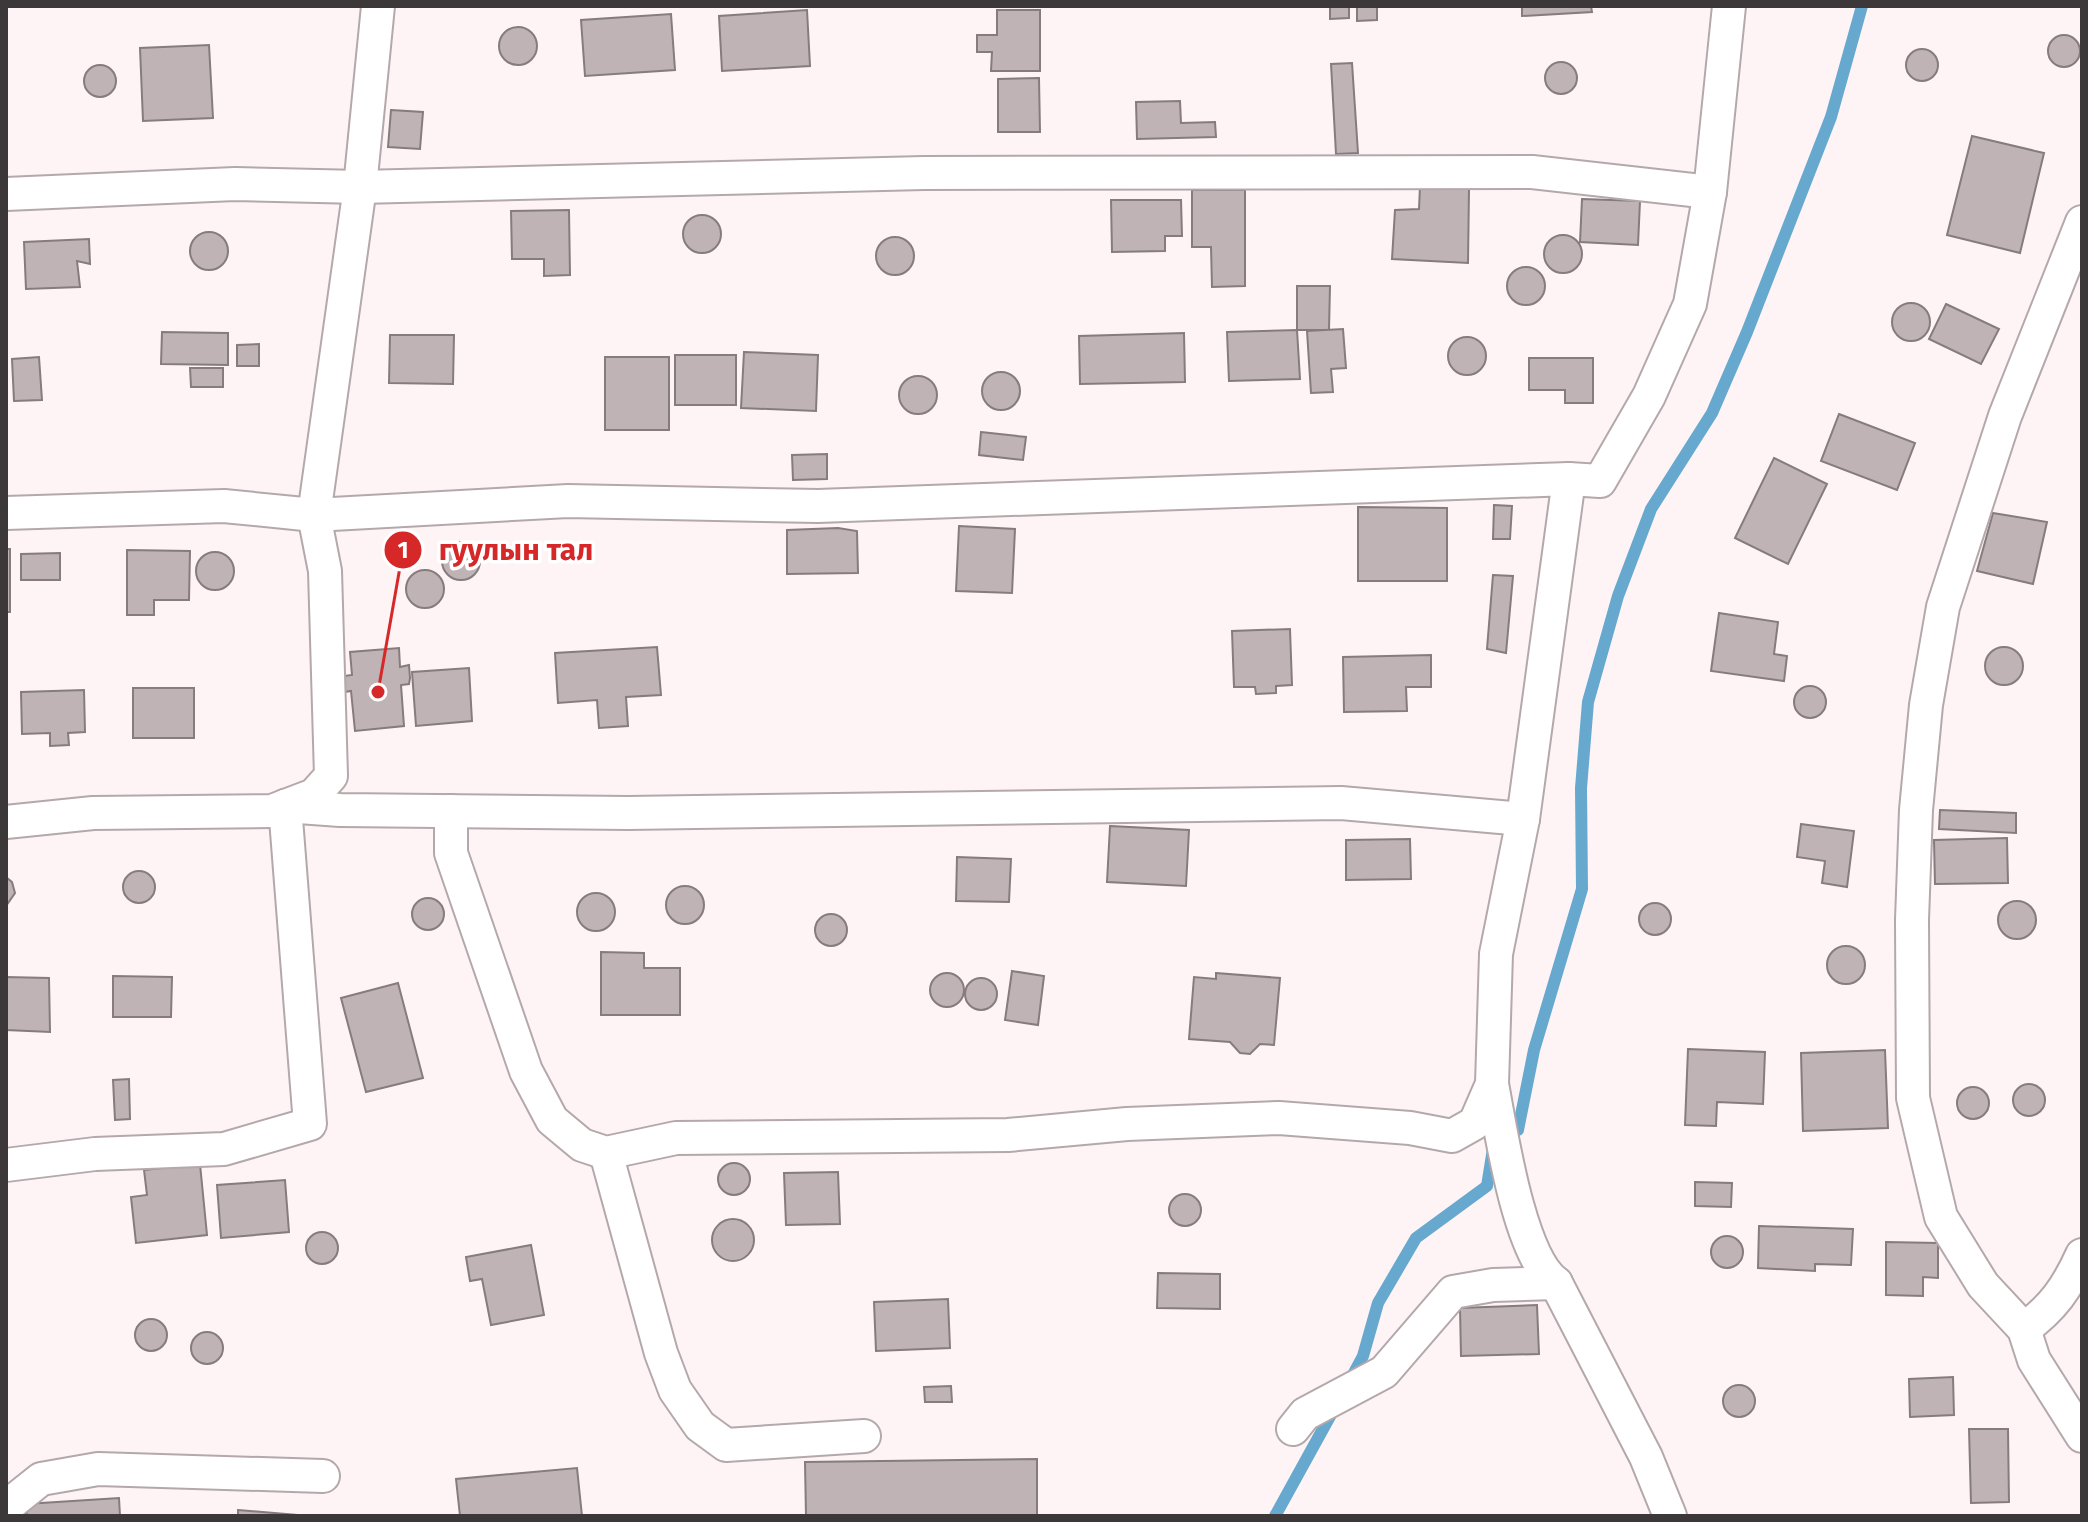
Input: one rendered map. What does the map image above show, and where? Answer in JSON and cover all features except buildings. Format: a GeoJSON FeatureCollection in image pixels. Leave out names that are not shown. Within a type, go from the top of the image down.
{"type":"FeatureCollection","features":[{"type":"Feature","properties":{"kind":"street"},"geometry":{"type":"LineString","coordinates":[[6,822],[93,813],[272,811],[314,795],[331,776],[325,571],[314,515],[360,187],[378,6]]}},
{"type":"Feature","properties":{"kind":"street"},"geometry":{"type":"LineString","coordinates":[[6,513],[224,506],[314,515],[568,501],[818,506],[1569,479],[1600,481],[1649,396],[1690,304],[1710,192],[1729,6]]}},
{"type":"Feature","properties":{"kind":"street"},"geometry":{"type":"LineString","coordinates":[[6,194],[235,184],[360,187],[924,173],[1532,172],[1710,192]]}},
{"type":"Feature","properties":{"kind":"street"},"geometry":{"type":"LineString","coordinates":[[2082,222],[2005,416],[1943,607],[1926,705],[1916,810],[1912,920],[1913,1098],[1927,1168],[1941,1217],[1983,1285],[2024,1329],[2034,1360],[2082,1436]]}},
{"type":"Feature","properties":{"kind":"street"},"geometry":{"type":"LineString","coordinates":[[1569,479],[1523,819],[1496,954],[1492,1084],[1510,1179],[1542,1273],[1556,1283],[1646,1457],[1670,1516]]}},
{"type":"Feature","properties":{"kind":"street"},"geometry":{"type":"LineString","coordinates":[[285,806],[628,813],[1341,803],[1523,819]]}},
{"type":"Feature","properties":{"kind":"street"},"geometry":{"type":"LineString","coordinates":[[6,1165],[95,1154],[224,1149],[310,1124],[285,806]]}},
{"type":"Feature","properties":{"kind":"street"},"geometry":{"type":"LineString","coordinates":[[451,811],[451,853],[526,1071],[552,1120],[582,1145],[606,1153],[676,1138],[1008,1135],[1127,1124],[1279,1118],[1410,1128],[1452,1136],[1475,1123],[1492,1084]]}},
{"type":"Feature","properties":{"kind":"street"},"geometry":{"type":"LineString","coordinates":[[606,1153],[661,1353],[675,1390],[700,1426],[726,1445],[864,1436]]}},
{"type":"Feature","properties":{"kind":"street"},"geometry":{"type":"LineString","coordinates":[[2024,1329],[2053,1308],[2069,1285],[2082,1255]]}},
{"type":"Feature","properties":{"kind":"street"},"geometry":{"type":"LineString","coordinates":[[1293,1429],[1305,1414],[1384,1372],[1453,1292],[1493,1285],[1556,1283]]}},
{"type":"Feature","properties":{"kind":"street"},"geometry":{"type":"LineString","coordinates":[[6,1507],[41,1479],[98,1469],[323,1476]]}},
{"type":"Feature","properties":{"kind":"waterway"},"geometry":{"type":"LineString","coordinates":[[1504,1122],[1518,1130],[1534,1050],[1582,889],[1581,788],[1588,702],[1618,596],[1651,509],[1712,413],[1747,332],[1831,117],[1862,6]]}},
{"type":"Feature","properties":{"kind":"waterway"},"geometry":{"type":"LineString","coordinates":[[1349,1382],[1363,1356],[1378,1303],[1416,1238],[1487,1186],[1493,1149]]}},
{"type":"Feature","properties":{"kind":"waterway"},"geometry":{"type":"LineString","coordinates":[[1275,1516],[1334,1409]]}},
{"type":"Feature","properties":{"kind":"place","name":"гуулын тал"},"geometry":{"type":"Point","coordinates":[378,692]}}]}
